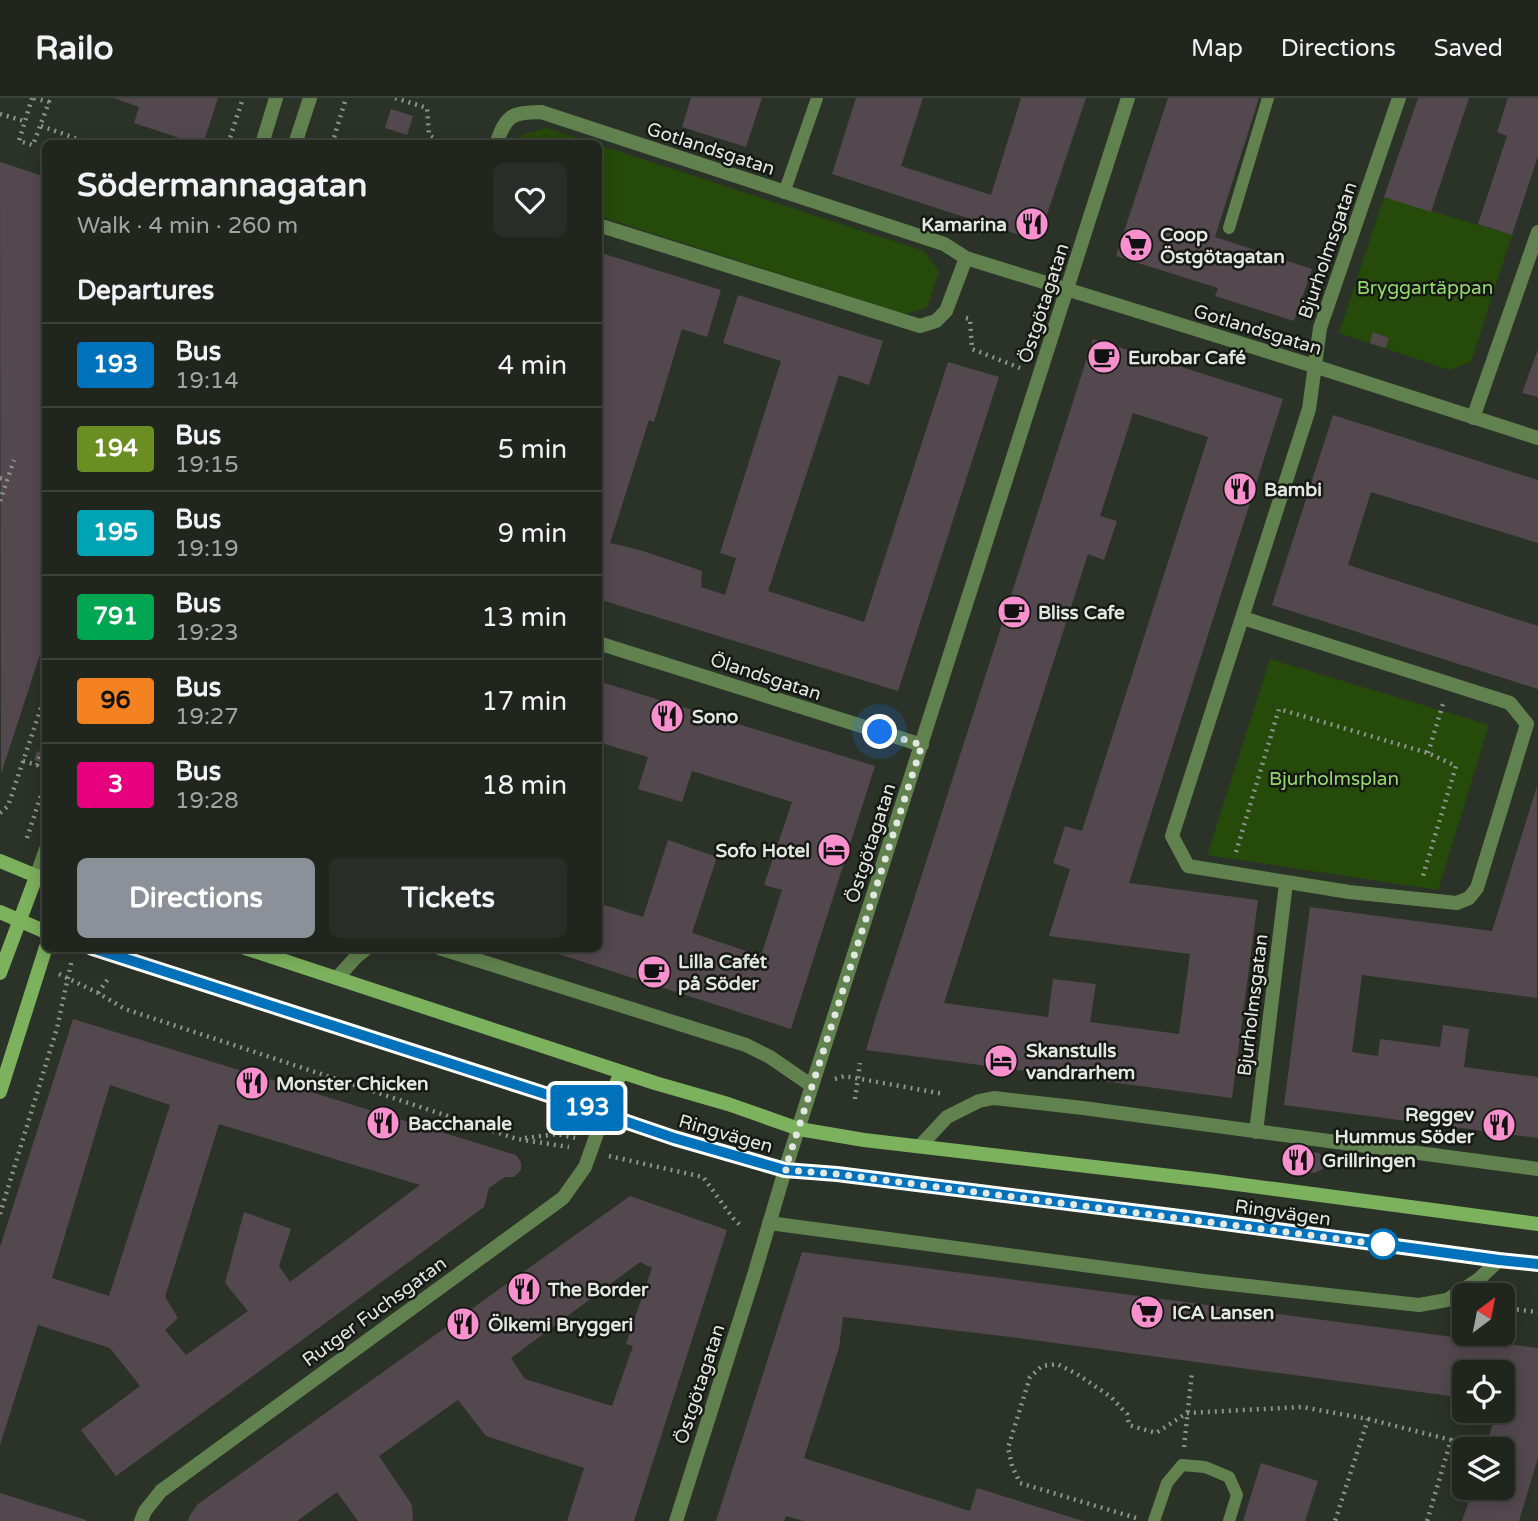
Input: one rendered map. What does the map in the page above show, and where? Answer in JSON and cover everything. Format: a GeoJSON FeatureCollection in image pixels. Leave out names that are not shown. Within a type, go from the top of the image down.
{"type":"FeatureCollection","features":[{"type":"Feature","properties":{"kind":"main road"},"geometry":{"type":"LineString","coordinates":[[0,861],[41,878],[20,921],[0,973]]}},
{"type":"Feature","properties":{"kind":"main road"},"geometry":{"type":"LineString","coordinates":[[0,912],[42,930]]}},
{"type":"Feature","properties":{"kind":"main road"},"geometry":{"type":"LineString","coordinates":[[0,1092],[44,952]]}},
{"type":"Feature","properties":{"kind":"main road","name":"Ringvägen"},"geometry":{"type":"LineString","coordinates":[[104,952],[529,1088],[674,1138],[785,1170],[878,1179],[1538,1264]]}},
{"type":"Feature","properties":{"kind":"main road","name":"Ringvägen"},"geometry":{"type":"LineString","coordinates":[[257,952],[799,1129],[864,1140],[1214,1181],[1538,1224]]}},
{"type":"Feature","properties":{"kind":"main road"},"geometry":{"type":"LineString","coordinates":[[604,1114],[621,1072]]}},
{"type":"Feature","properties":{"kind":"street"},"geometry":{"type":"LineString","coordinates":[[263,140],[276,98]]}},
{"type":"Feature","properties":{"kind":"street"},"geometry":{"type":"LineString","coordinates":[[296,140],[310,98]]}},
{"type":"Feature","properties":{"kind":"street","name":"Östgötagatan"},"geometry":{"type":"LineString","coordinates":[[676,1521],[785,1170],[1128,98]]}},
{"type":"Feature","properties":{"kind":"street","name":"Bjurholmsgatan"},"geometry":{"type":"LineString","coordinates":[[1243,618],[1309,409],[1320,328],[1399,98]]}},
{"type":"Feature","properties":{"kind":"street","name":"Gotlandsgatan"},"geometry":{"type":"LineString","coordinates":[[498,140],[504,123],[518,113],[541,112],[944,244],[966,258],[1538,438]]}},
{"type":"Feature","properties":{"kind":"street"},"geometry":{"type":"LineString","coordinates":[[602,226],[920,326],[936,321],[946,310],[966,258]]}},
{"type":"Feature","properties":{"kind":"street"},"geometry":{"type":"LineString","coordinates":[[1473,418],[1538,232]]}},
{"type":"Feature","properties":{"kind":"street"},"geometry":{"type":"LineString","coordinates":[[1243,618],[1449,684],[1510,703],[1527,724],[1477,888],[1469,898],[1457,903],[1349,892],[1188,866],[1172,836],[1243,618]]}},
{"type":"Feature","properties":{"kind":"street","name":"Ölandsgatan"},"geometry":{"type":"LineString","coordinates":[[602,644],[922,745]]}},
{"type":"Feature","properties":{"kind":"street","name":"Bjurholmsgatan"},"geometry":{"type":"LineString","coordinates":[[1256,1132],[1286,883]]}},
{"type":"Feature","properties":{"kind":"street"},"geometry":{"type":"LineString","coordinates":[[337,978],[362,952]]}},
{"type":"Feature","properties":{"kind":"street"},"geometry":{"type":"LineString","coordinates":[[452,952],[746,1045],[770,1057],[812,1086]]}},
{"type":"Feature","properties":{"kind":"street"},"geometry":{"type":"LineString","coordinates":[[920,1146],[947,1117],[979,1101],[994,1098],[1538,1169]]}},
{"type":"Feature","properties":{"kind":"street","name":"Rutger Fuchsgatan"},"geometry":{"type":"LineString","coordinates":[[141,1521],[145,1511],[161,1491],[563,1198],[585,1167],[604,1114]]}},
{"type":"Feature","properties":{"kind":"street"},"geometry":{"type":"LineString","coordinates":[[769,1223],[1203,1281],[1419,1305],[1447,1300],[1479,1279],[1499,1260]]}},
{"type":"Feature","properties":{"kind":"lane"},"geometry":{"type":"LineString","coordinates":[[784,193],[817,98]]}},
{"type":"Feature","properties":{"kind":"lane"},"geometry":{"type":"LineString","coordinates":[[1229,228],[1268,98]]}},
{"type":"Feature","properties":{"kind":"lane"},"geometry":{"type":"LineString","coordinates":[[1154,1521],[1167,1483],[1182,1465],[1206,1467],[1229,1477],[1237,1494],[1229,1521]]}},
{"type":"Feature","properties":{"kind":"path"},"geometry":{"type":"LineString","coordinates":[[33,98],[49,102],[33,145],[19,141],[24,121],[33,98]]}},
{"type":"Feature","properties":{"kind":"path"},"geometry":{"type":"LineString","coordinates":[[229,140],[243,98]]}},
{"type":"Feature","properties":{"kind":"path"},"geometry":{"type":"LineString","coordinates":[[333,140],[346,98]]}},
{"type":"Feature","properties":{"kind":"path"},"geometry":{"type":"LineString","coordinates":[[395,98],[427,108],[429,135],[436,140]]}},
{"type":"Feature","properties":{"kind":"path"},"geometry":{"type":"LineString","coordinates":[[0,114],[24,121]]}},
{"type":"Feature","properties":{"kind":"path"},"geometry":{"type":"LineString","coordinates":[[41,126],[81,140]]}},
{"type":"Feature","properties":{"kind":"path"},"geometry":{"type":"LineString","coordinates":[[1,499],[2,488],[14,460]]}},
{"type":"Feature","properties":{"kind":"path"},"geometry":{"type":"LineString","coordinates":[[0,478],[8,480],[1,499]]}},
{"type":"Feature","properties":{"kind":"path"},"geometry":{"type":"LineString","coordinates":[[1428,753],[1449,684]]}},
{"type":"Feature","properties":{"kind":"path"},"geometry":{"type":"LineString","coordinates":[[0,813],[8,806],[42,705]]}},
{"type":"Feature","properties":{"kind":"path"},"geometry":{"type":"LineString","coordinates":[[1229,873],[1279,709],[1428,753],[1456,766],[1417,898]]}},
{"type":"Feature","properties":{"kind":"path"},"geometry":{"type":"LineString","coordinates":[[23,761],[37,765],[40,757]]}},
{"type":"Feature","properties":{"kind":"path"},"geometry":{"type":"LineString","coordinates":[[34,815],[42,792]]}},
{"type":"Feature","properties":{"kind":"path"},"geometry":{"type":"LineString","coordinates":[[0,1214],[64,1001],[74,952]]}},
{"type":"Feature","properties":{"kind":"path"},"geometry":{"type":"LineString","coordinates":[[40,965],[69,977],[125,1009],[517,1139],[557,1144],[703,1177],[742,1227]]}},
{"type":"Feature","properties":{"kind":"path"},"geometry":{"type":"LineString","coordinates":[[97,993],[108,979]]}},
{"type":"Feature","properties":{"kind":"path"},"geometry":{"type":"LineString","coordinates":[[855,1099],[860,1063]]}},
{"type":"Feature","properties":{"kind":"path"},"geometry":{"type":"LineString","coordinates":[[812,1086],[844,1076],[979,1101]]}},
{"type":"Feature","properties":{"kind":"path"},"geometry":{"type":"LineString","coordinates":[[1516,1309],[1538,1312]]}},
{"type":"Feature","properties":{"kind":"path"},"geometry":{"type":"LineString","coordinates":[[1147,1521],[1020,1483],[1008,1448],[1030,1377],[1042,1366],[1057,1364],[1077,1374],[1111,1398],[1127,1414],[1129,1425],[1156,1433],[1187,1413],[1302,1407],[1368,1419],[1451,1440],[1427,1521]]}},
{"type":"Feature","properties":{"kind":"path"},"geometry":{"type":"LineString","coordinates":[[1182,1465],[1192,1372]]}},
{"type":"Feature","properties":{"kind":"path"},"geometry":{"type":"LineString","coordinates":[[1335,1521],[1368,1419]]}},
{"type":"Feature","properties":{"kind":"green space"},"geometry":{"type":"Polygon","coordinates":[[[546,128],[584,140],[520,140],[522,135],[546,128]]]}},
{"type":"Feature","properties":{"kind":"green space"},"geometry":{"type":"Polygon","coordinates":[[[602,146],[924,251],[939,271],[927,308],[905,314],[602,217],[602,146]]]}},
{"type":"Feature","properties":{"kind":"green space","name":"Bryggartäppan"},"geometry":{"type":"Polygon","coordinates":[[[1384,197],[1512,235],[1471,362],[1450,370],[1339,333],[1384,197]]]}},
{"type":"Feature","properties":{"kind":"green space","name":"Bjurholmsplan"},"geometry":{"type":"Polygon","coordinates":[[[1270,659],[1489,725],[1438,890],[1207,855],[1270,659]]]}},
{"type":"Feature","properties":{"kind":"building"},"geometry":{"type":"Polygon","coordinates":[[[114,98],[218,98],[204,140],[185,140],[134,123],[139,107],[114,98]]]}},
{"type":"Feature","properties":{"kind":"building"},"geometry":{"type":"Polygon","coordinates":[[[691,98],[762,98],[746,147],[682,127],[691,98]]]}},
{"type":"Feature","properties":{"kind":"building"},"geometry":{"type":"Polygon","coordinates":[[[856,98],[923,98],[901,166],[991,195],[1021,98],[1086,98],[1038,241],[832,174],[856,98]]]}},
{"type":"Feature","properties":{"kind":"building"},"geometry":{"type":"Polygon","coordinates":[[[1168,98],[1259,98],[1215,237],[1312,269],[1294,321],[1215,296],[1218,288],[1116,256],[1168,98]]]}},
{"type":"Feature","properties":{"kind":"building"},"geometry":{"type":"Polygon","coordinates":[[[1418,98],[1469,98],[1431,212],[1384,197],[1418,98]]]}},
{"type":"Feature","properties":{"kind":"building"},"geometry":{"type":"Polygon","coordinates":[[[1508,98],[1538,98],[1538,156],[1512,235],[1478,224],[1507,136],[1497,132],[1508,98]]]}},
{"type":"Feature","properties":{"kind":"building"},"geometry":{"type":"Polygon","coordinates":[[[391,109],[413,116],[407,135],[385,128],[391,109]]]}},
{"type":"Feature","properties":{"kind":"building"},"geometry":{"type":"Polygon","coordinates":[[[0,162],[42,176],[42,648],[1,774],[0,162]]]}},
{"type":"Feature","properties":{"kind":"building"},"geometry":{"type":"Polygon","coordinates":[[[602,253],[721,290],[707,337],[682,329],[654,422],[649,420],[610,543],[702,571],[701,587],[725,595],[736,558],[720,553],[781,361],[723,343],[738,295],[883,341],[869,385],[839,375],[768,591],[864,622],[948,362],[999,377],[898,691],[602,600],[602,253]]]}},
{"type":"Feature","properties":{"kind":"building"},"geometry":{"type":"Polygon","coordinates":[[[1373,332],[1389,338],[1385,348],[1370,343],[1373,332]]]}},
{"type":"Feature","properties":{"kind":"building"},"geometry":{"type":"Polygon","coordinates":[[[1093,339],[1283,399],[1129,883],[1258,900],[1232,1098],[866,1050],[1093,339]],[[1133,413],[1100,516],[1117,521],[1104,560],[1088,554],[944,1003],[1048,1017],[1053,979],[1096,984],[1090,1022],[1179,1034],[1190,954],[1049,936],[1070,869],[1053,863],[1065,826],[1082,831],[1208,437],[1133,413]]]}},
{"type":"Feature","properties":{"kind":"building"},"geometry":{"type":"Polygon","coordinates":[[[1538,349],[1538,397],[1522,393],[1538,349]]]}},
{"type":"Feature","properties":{"kind":"building"},"geometry":{"type":"Polygon","coordinates":[[[1333,415],[1538,480],[1538,543],[1371,492],[1348,565],[1538,626],[1538,689],[1272,605],[1333,415]]]}},
{"type":"Feature","properties":{"kind":"building"},"geometry":{"type":"Polygon","coordinates":[[[602,682],[875,766],[791,1029],[552,952],[602,952],[602,904],[643,917],[668,840],[717,857],[692,933],[761,956],[782,890],[764,885],[792,802],[692,771],[682,802],[638,789],[648,757],[602,743],[602,682]]]}},
{"type":"Feature","properties":{"kind":"building"},"geometry":{"type":"Polygon","coordinates":[[[37,751],[42,753],[42,763],[34,760],[37,751]]]}},
{"type":"Feature","properties":{"kind":"building"},"geometry":{"type":"Polygon","coordinates":[[[1537,786],[1537,998],[1362,975],[1352,1052],[1378,1056],[1380,1039],[1440,1047],[1443,1025],[1469,1029],[1464,1067],[1538,1077],[1538,1138],[1284,1105],[1310,907],[1492,931],[1537,786]]]}},
{"type":"Feature","properties":{"kind":"building"},"geometry":{"type":"Polygon","coordinates":[[[73,1019],[516,1155],[521,1162],[521,1170],[514,1177],[505,1177],[489,1188],[484,1207],[116,1476],[81,1430],[140,1386],[110,1348],[38,1325],[0,1445],[0,1247],[73,1019]],[[110,1085],[52,1278],[109,1296],[170,1105],[110,1085]],[[219,1124],[165,1297],[178,1318],[165,1330],[186,1355],[248,1311],[225,1283],[244,1212],[291,1229],[279,1266],[290,1282],[420,1185],[219,1124]]]}},
{"type":"Feature","properties":{"kind":"building"},"geometry":{"type":"Polygon","coordinates":[[[1296,1150],[1319,1153],[1324,1160],[1323,1169],[1315,1173],[1294,1170],[1289,1164],[1290,1155],[1296,1150]]]}},
{"type":"Feature","properties":{"kind":"building"},"geometry":{"type":"Polygon","coordinates":[[[630,1196],[727,1230],[634,1521],[567,1521],[584,1468],[486,1436],[458,1400],[379,1456],[412,1505],[413,1521],[358,1521],[337,1492],[297,1521],[188,1521],[198,1504],[630,1196]],[[640,1262],[511,1358],[525,1379],[612,1406],[633,1346],[626,1344],[652,1268],[640,1262]]]}},
{"type":"Feature","properties":{"kind":"building"},"geometry":{"type":"Polygon","coordinates":[[[802,1252],[1452,1337],[1452,1346],[1516,1345],[1538,1348],[1538,1458],[1519,1521],[1462,1521],[1469,1500],[1515,1500],[1515,1437],[1489,1437],[1493,1423],[1515,1423],[1515,1360],[1452,1360],[1452,1396],[843,1317],[839,1348],[804,1458],[970,1511],[977,1488],[1083,1521],[803,1521],[786,1516],[784,1521],[716,1521],[802,1252]]]}},
{"type":"Feature","properties":{"kind":"building"},"geometry":{"type":"Polygon","coordinates":[[[1261,1463],[1318,1481],[1305,1521],[1243,1521],[1261,1463]]]}},
{"type":"Feature","properties":{"kind":"building"},"geometry":{"type":"Polygon","coordinates":[[[0,1493],[86,1520],[86,1521],[0,1521],[0,1493]]]}},
{"type":"Feature","properties":{"kind":"bus line","name":"193"},"geometry":{"type":"LineString","coordinates":[[104,952],[674,1138],[785,1170],[837,1174],[1538,1264]]}},
{"type":"Feature","properties":{"kind":"place","name":"Kamarina"},"geometry":{"type":"Point","coordinates":[1032,224]}},
{"type":"Feature","properties":{"kind":"place","name":"Coop Östgötagatan"},"geometry":{"type":"Point","coordinates":[1136,245]}},
{"type":"Feature","properties":{"kind":"place","name":"Eurobar Café"},"geometry":{"type":"Point","coordinates":[1104,357]}},
{"type":"Feature","properties":{"kind":"place","name":"Bambi"},"geometry":{"type":"Point","coordinates":[1240,489]}},
{"type":"Feature","properties":{"kind":"place","name":"Bliss Cafe"},"geometry":{"type":"Point","coordinates":[1014,612]}},
{"type":"Feature","properties":{"kind":"place","name":"Sono"},"geometry":{"type":"Point","coordinates":[667,716]}},
{"type":"Feature","properties":{"kind":"place","name":"Sofo Hotel"},"geometry":{"type":"Point","coordinates":[834,850]}},
{"type":"Feature","properties":{"kind":"place","name":"Lilla Cafét på Söder"},"geometry":{"type":"Point","coordinates":[654,972]}},
{"type":"Feature","properties":{"kind":"place","name":"Skanstulls vandrarhem"},"geometry":{"type":"Point","coordinates":[1001,1061]}},
{"type":"Feature","properties":{"kind":"place","name":"Monster Chicken"},"geometry":{"type":"Point","coordinates":[252,1083]}},
{"type":"Feature","properties":{"kind":"place","name":"Bacchanale"},"geometry":{"type":"Point","coordinates":[383,1123]}},
{"type":"Feature","properties":{"kind":"place","name":"Reggev Hummus Söder"},"geometry":{"type":"Point","coordinates":[1499,1125]}},
{"type":"Feature","properties":{"kind":"place","name":"Grillringen"},"geometry":{"type":"Point","coordinates":[1298,1160]}},
{"type":"Feature","properties":{"kind":"place","name":"The Border"},"geometry":{"type":"Point","coordinates":[524,1289]}},
{"type":"Feature","properties":{"kind":"place","name":"ICA Lansen"},"geometry":{"type":"Point","coordinates":[1147,1312]}},
{"type":"Feature","properties":{"kind":"place","name":"Ölkemi Bryggeri"},"geometry":{"type":"Point","coordinates":[463,1324]}},
{"type":"Feature","properties":{"kind":"route"},"geometry":{"type":"LineString","coordinates":[[880,732],[922,745],[785,1170],[837,1174],[1394,1246],[1383,1244]]}}]}
